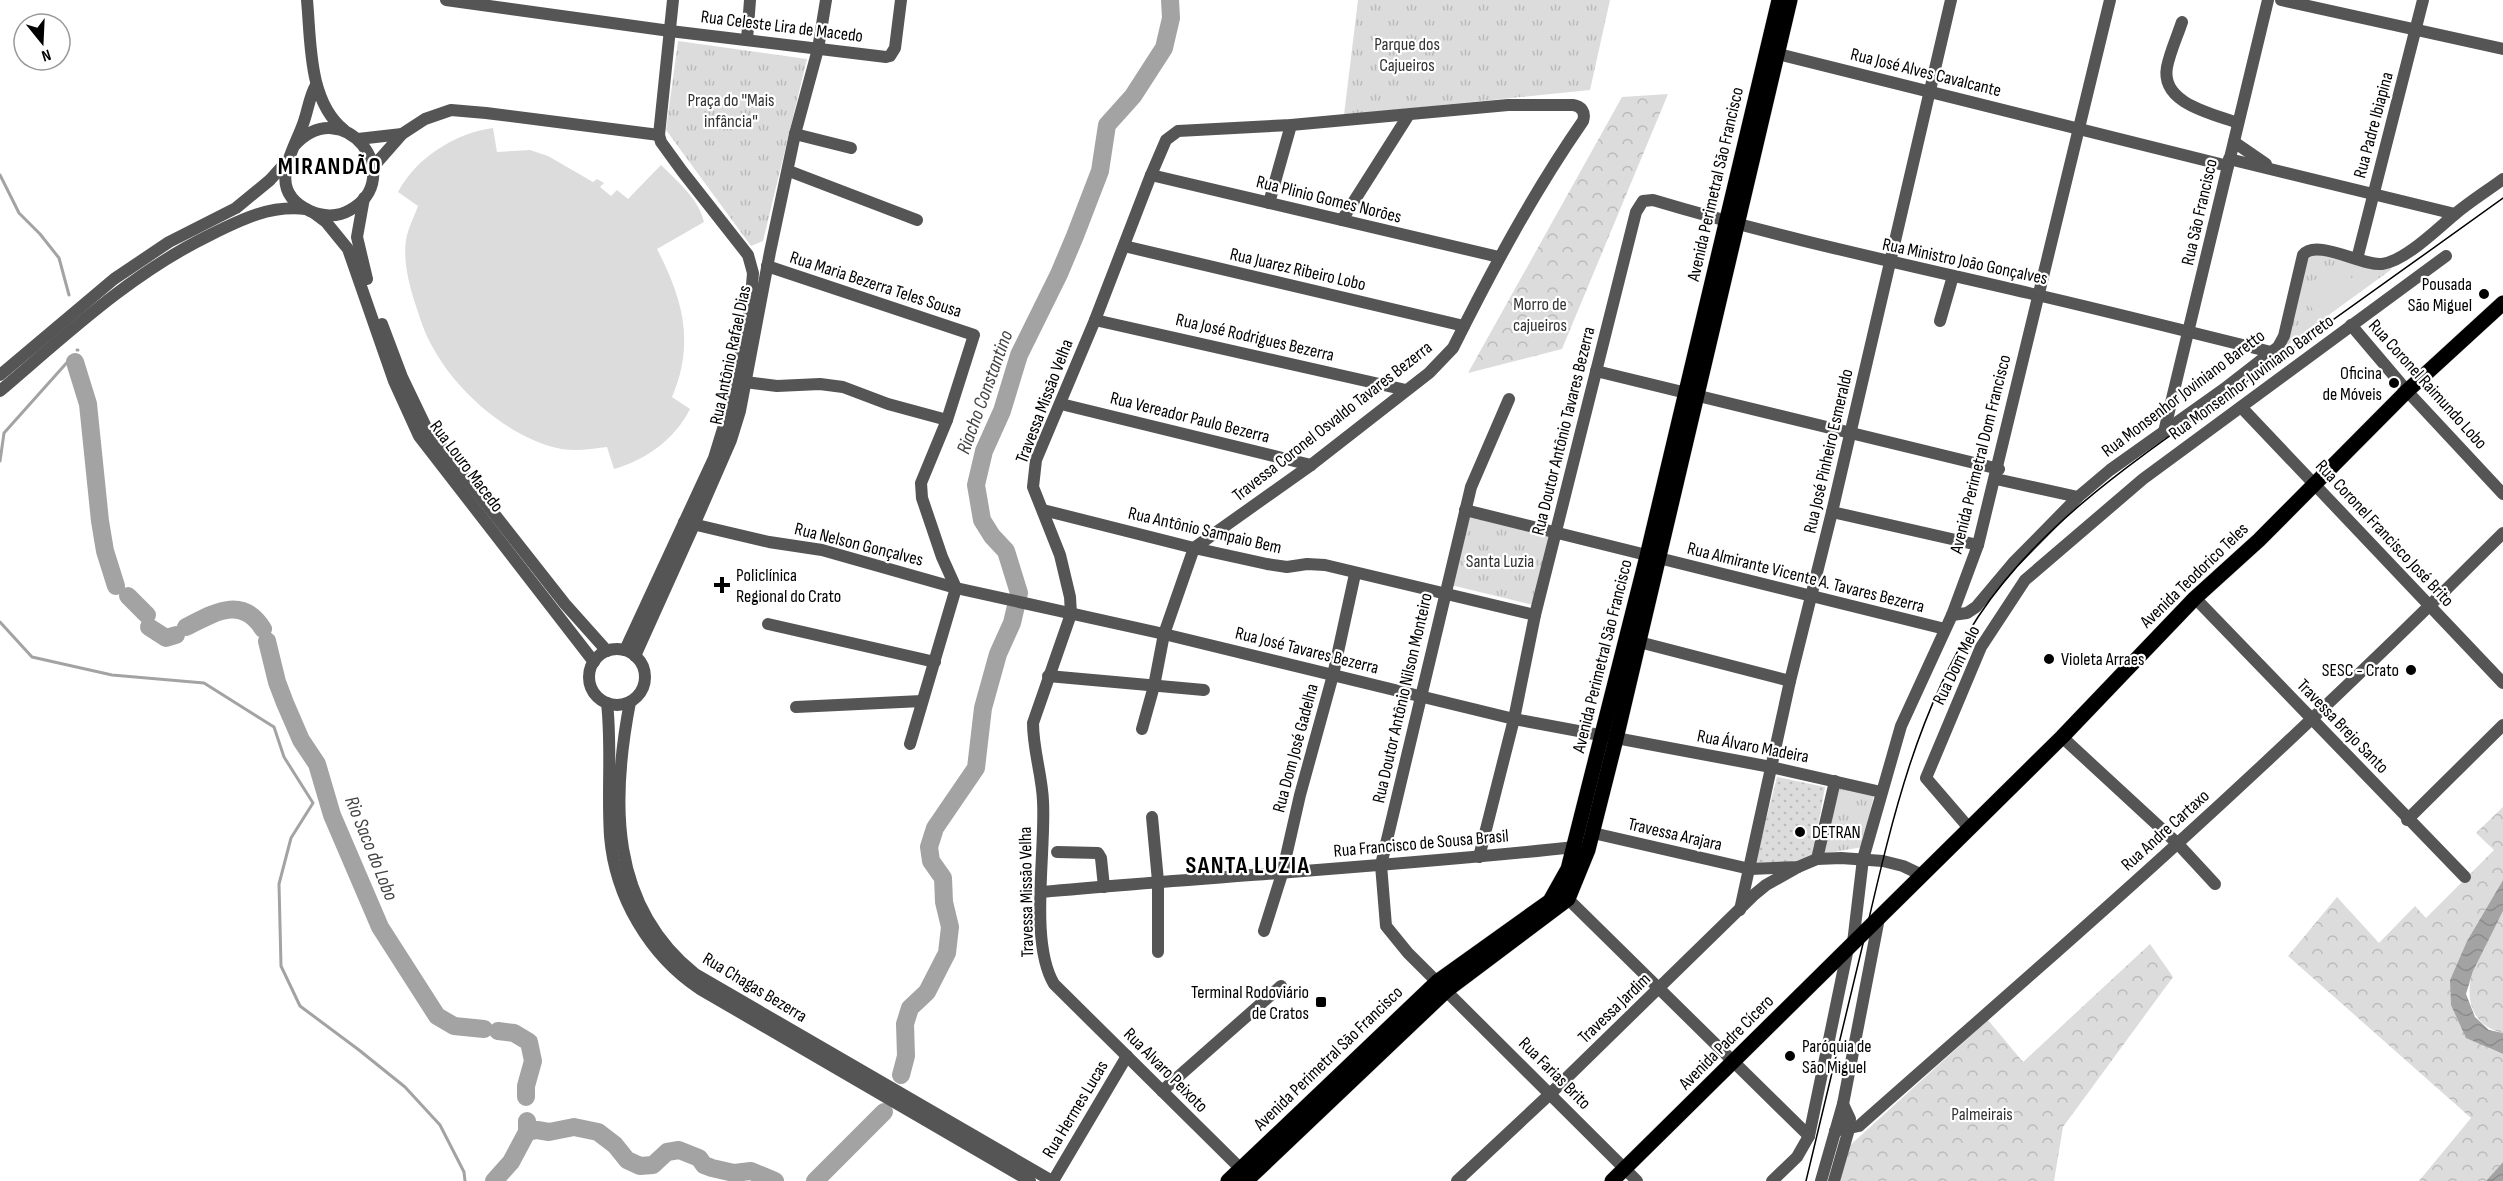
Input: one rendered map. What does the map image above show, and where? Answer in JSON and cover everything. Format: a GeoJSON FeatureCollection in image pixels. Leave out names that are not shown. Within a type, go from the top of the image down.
{"type":"FeatureCollection","features":[{"type":"Feature","properties":{"kind":"main road","name":"Avenida Perimetral São Francisco"},"geometry":{"type":"LineString","coordinates":[[1228,1181],[1247,1177],[1342,1080],[1442,985],[1518,930],[1568,899],[1653,558],[1732,224],[1771,52],[1779,0]]}},
{"type":"Feature","properties":{"kind":"main road","name":"Avenida Perimetral São Francisco"},"geometry":{"type":"LineString","coordinates":[[1771,52],[1790,0]]}},
{"type":"Feature","properties":{"kind":"main road","name":"Avenida Teodorico Teles"},"geometry":{"type":"LineString","coordinates":[[1866,930],[2062,737],[2195,598],[2259,540],[2407,391],[2503,303]]}},
{"type":"Feature","properties":{"kind":"main road","name":"Avenida Perimetral São Francisco"},"geometry":{"type":"LineString","coordinates":[[1518,930],[1550,901],[1568,869],[1593,833],[1609,737],[1639,642],[1653,558]]}},
{"type":"Feature","properties":{"kind":"main road","name":"Avenida Padre Cícero"},"geometry":{"type":"LineString","coordinates":[[1612,1181],[1866,930]]}},
{"type":"Feature","properties":{"kind":"street"},"geometry":{"type":"LineString","coordinates":[[0,391],[122,288],[175,252],[260,212],[284,208],[338,215],[352,209],[364,198],[371,183],[373,167],[368,152],[358,139],[345,131],[328,113],[316,85],[307,0]]}},
{"type":"Feature","properties":{"kind":"street","name":"Rua Celeste Lira de Macedo"},"geometry":{"type":"LineString","coordinates":[[446,0],[670,31],[886,57],[890,56],[895,48],[901,0]]}},
{"type":"Feature","properties":{"kind":"street"},"geometry":{"type":"LineString","coordinates":[[358,139],[402,134],[424,119],[451,111],[497,114],[659,135],[673,0]]}},
{"type":"Feature","properties":{"kind":"street"},"geometry":{"type":"LineString","coordinates":[[747,40],[750,0]]}},
{"type":"Feature","properties":{"kind":"street","name":"Rua Antônio Rafael Dias"},"geometry":{"type":"LineString","coordinates":[[689,524],[724,430],[746,349],[789,171],[795,134],[818,49],[826,0]]}},
{"type":"Feature","properties":{"kind":"street","name":"Rua José Pinheiro Esmeraldo"},"geometry":{"type":"LineString","coordinates":[[1740,910],[1770,767],[1851,433],[1951,0]]}},
{"type":"Feature","properties":{"kind":"street","name":"Avenida Perimetral Dom Francisco"},"geometry":{"type":"LineString","coordinates":[[1809,1136],[1850,946],[1863,859],[1901,726],[1952,615],[1978,545],[2110,0]]}},
{"type":"Feature","properties":{"kind":"street","name":"Rua São Francisco"},"geometry":{"type":"LineString","coordinates":[[2164,432],[2268,0]]}},
{"type":"Feature","properties":{"kind":"street"},"geometry":{"type":"LineString","coordinates":[[2282,0],[2503,49]]}},
{"type":"Feature","properties":{"kind":"street","name":"Rua Padre Ibiapina"},"geometry":{"type":"LineString","coordinates":[[2357,259],[2423,0]]}},
{"type":"Feature","properties":{"kind":"street"},"geometry":{"type":"LineString","coordinates":[[2182,22],[2167,66],[2167,78],[2172,88],[2183,102],[2238,123]]}},
{"type":"Feature","properties":{"kind":"street","name":"Rua José Alves Cavalcante"},"geometry":{"type":"LineString","coordinates":[[1771,52],[2078,128],[2229,163],[2272,169],[2455,214]]}},
{"type":"Feature","properties":{"kind":"street"},"geometry":{"type":"LineString","coordinates":[[0,375],[123,272],[169,242],[236,208],[270,180],[294,146],[316,85]]}},
{"type":"Feature","properties":{"kind":"street","name":"Travessa Coronel Osvaldo Tavares Bezerra"},"geometry":{"type":"LineString","coordinates":[[1194,548],[1311,465],[1446,357],[1453,348],[1499,257],[1583,121],[1583,112],[1576,105],[1508,105],[1408,116]]}},
{"type":"Feature","properties":{"kind":"street"},"geometry":{"type":"LineString","coordinates":[[1269,203],[1291,125],[1408,116]]}},
{"type":"Feature","properties":{"kind":"street"},"geometry":{"type":"LineString","coordinates":[[1342,220],[1408,116]]}},
{"type":"Feature","properties":{"kind":"street","name":"Travessa Missão Velha"},"geometry":{"type":"LineString","coordinates":[[1054,984],[1042,954],[1043,802],[1033,739],[1033,723],[1071,614],[1070,597],[1060,555],[1033,487],[1036,460],[1095,320],[1150,175],[1166,140],[1185,129],[1291,125]]}},
{"type":"Feature","properties":{"kind":"street"},"geometry":{"type":"LineString","coordinates":[[294,146],[313,131],[329,128],[345,131]]}},
{"type":"Feature","properties":{"kind":"street"},"geometry":{"type":"LineString","coordinates":[[373,167],[402,134]]}},
{"type":"Feature","properties":{"kind":"street"},"geometry":{"type":"LineString","coordinates":[[795,134],[851,148]]}},
{"type":"Feature","properties":{"kind":"street","name":"Rua Antônio Rafael Dias"},"geometry":{"type":"LineString","coordinates":[[630,653],[730,440],[745,382],[753,284],[748,255],[682,171],[661,142],[659,135]]}},
{"type":"Feature","properties":{"kind":"street"},"geometry":{"type":"LineString","coordinates":[[2234,142],[2272,169]]}},
{"type":"Feature","properties":{"kind":"street"},"geometry":{"type":"LineString","coordinates":[[286,160],[285,177],[290,192],[310,211]]}},
{"type":"Feature","properties":{"kind":"street"},"geometry":{"type":"LineString","coordinates":[[789,171],[918,220]]}},
{"type":"Feature","properties":{"kind":"street","name":"Rua Plinio Gomes Norões"},"geometry":{"type":"LineString","coordinates":[[1150,175],[1499,257]]}},
{"type":"Feature","properties":{"kind":"street","name":"Rua Monsenhor Joviniano Baretto"},"geometry":{"type":"LineString","coordinates":[[1952,615],[1967,614],[1976,607],[2013,563],[2078,497],[2110,470],[2278,347],[2284,336],[2303,255],[2306,251],[2316,248],[2375,264],[2390,262],[2439,229],[2455,214],[2503,179]]}},
{"type":"Feature","properties":{"kind":"street","name":"Rua Louro Macedo"},"geometry":{"type":"LineString","coordinates":[[364,198],[357,237],[363,268],[402,377],[426,427],[565,604],[607,651]]}},
{"type":"Feature","properties":{"kind":"street","name":"Rua Ministro João Gonçalves"},"geometry":{"type":"LineString","coordinates":[[1653,200],[1732,224],[1890,263],[2038,295],[2271,352]]}},
{"type":"Feature","properties":{"kind":"street","name":"Rua Doutor Antônio Tavares Bezerra"},"geometry":{"type":"LineString","coordinates":[[1479,857],[1514,719],[1535,615],[1636,212],[1643,201],[1653,200]]}},
{"type":"Feature","properties":{"kind":"street","name":"Rua Louro Macedo"},"geometry":{"type":"LineString","coordinates":[[310,211],[333,228],[348,249],[394,381],[420,436],[594,662]]}},
{"type":"Feature","properties":{"kind":"street","name":"Rua Juarez Ribeiro Lobo"},"geometry":{"type":"LineString","coordinates":[[1124,246],[1464,327]]}},
{"type":"Feature","properties":{"kind":"street"},"geometry":{"type":"LineString","coordinates":[[748,255],[759,259],[770,252]]}},
{"type":"Feature","properties":{"kind":"street","name":"Rua Monsenhor Juviniano Barreto"},"geometry":{"type":"LineString","coordinates":[[2080,531],[2143,479],[2446,256]]}},
{"type":"Feature","properties":{"kind":"street","name":"Rua Maria Bezerra Teles Sousa"},"geometry":{"type":"LineString","coordinates":[[767,266],[974,335],[947,420]]}},
{"type":"Feature","properties":{"kind":"street"},"geometry":{"type":"LineString","coordinates":[[1940,321],[1953,276]]}},
{"type":"Feature","properties":{"kind":"street","name":"Rua José Rodrigues Bezerra"},"geometry":{"type":"LineString","coordinates":[[1095,320],[1406,390]]}},
{"type":"Feature","properties":{"kind":"street","name":"Rua Coronel Raimundo Lobo"},"geometry":{"type":"LineString","coordinates":[[2351,326],[2407,391],[2503,494]]}},
{"type":"Feature","properties":{"kind":"street"},"geometry":{"type":"LineString","coordinates":[[1596,371],[1851,433],[2078,497]]}},
{"type":"Feature","properties":{"kind":"street"},"geometry":{"type":"LineString","coordinates":[[745,382],[777,386],[820,384],[843,387],[888,404],[947,420],[921,483],[922,498],[956,588],[910,744]]}},
{"type":"Feature","properties":{"kind":"street","name":"Rua Doutor Antônio Nilson Monteiro"},"geometry":{"type":"LineString","coordinates":[[1442,985],[1408,952],[1386,926],[1381,865],[1465,510],[1476,471],[1509,399]]}},
{"type":"Feature","properties":{"kind":"street","name":"Rua Vereador Paulo Bezerra"},"geometry":{"type":"LineString","coordinates":[[1060,404],[1311,465]]}},
{"type":"Feature","properties":{"kind":"street","name":"Rua Coronel Francisco José Brito"},"geometry":{"type":"LineString","coordinates":[[2241,407],[2503,683]]}},
{"type":"Feature","properties":{"kind":"street","name":"Rua Antônio Sampaio Bem"},"geometry":{"type":"LineString","coordinates":[[1043,510],[1194,548],[1287,567],[1307,564],[1325,565],[1355,574],[1535,615]]}},
{"type":"Feature","properties":{"kind":"street","name":"Rua Almirante Vicente A. Tavares Bezerra"},"geometry":{"type":"LineString","coordinates":[[1465,510],[1945,629]]}},
{"type":"Feature","properties":{"kind":"street"},"geometry":{"type":"LineString","coordinates":[[1832,512],[1978,545]]}},
{"type":"Feature","properties":{"kind":"street","name":"Rua Nelson Gonçalves"},"geometry":{"type":"LineString","coordinates":[[689,524],[770,542],[822,550],[956,588],[1024,604]]}},
{"type":"Feature","properties":{"kind":"street","name":"Rua Dom Melo"},"geometry":{"type":"LineString","coordinates":[[1970,828],[1926,778],[1981,647],[2025,580],[2080,531]]}},
{"type":"Feature","properties":{"kind":"street","name":"Rua Andre Cartaxo"},"geometry":{"type":"LineString","coordinates":[[1835,1131],[1859,1126],[2178,844],[2312,719],[2503,533]]}},
{"type":"Feature","properties":{"kind":"street"},"geometry":{"type":"LineString","coordinates":[[1142,729],[1154,686],[1164,634],[1194,548]]}},
{"type":"Feature","properties":{"kind":"street","name":"Rua Dom José Gadelha"},"geometry":{"type":"LineString","coordinates":[[1264,931],[1333,675],[1355,574]]}},
{"type":"Feature","properties":{"kind":"street","name":"Travessa Brejo Santo"},"geometry":{"type":"LineString","coordinates":[[2195,598],[2407,820],[2465,877]]}},
{"type":"Feature","properties":{"kind":"street","name":"Rua José Tavares Bezerra"},"geometry":{"type":"LineString","coordinates":[[1024,604],[1164,634],[1514,719],[1609,737]]}},
{"type":"Feature","properties":{"kind":"street"},"geometry":{"type":"LineString","coordinates":[[768,624],[936,662]]}},
{"type":"Feature","properties":{"kind":"street"},"geometry":{"type":"LineString","coordinates":[[1639,642],[1790,681]]}},
{"type":"Feature","properties":{"kind":"street"},"geometry":{"type":"LineString","coordinates":[[607,651],[630,653],[641,663],[645,680],[642,689],[630,702],[607,703],[600,698],[591,685],[591,669],[594,662],[607,651]]}},
{"type":"Feature","properties":{"kind":"street"},"geometry":{"type":"LineString","coordinates":[[1048,676],[1204,690]]}},
{"type":"Feature","properties":{"kind":"street"},"geometry":{"type":"LineString","coordinates":[[796,707],[922,701]]}},
{"type":"Feature","properties":{"kind":"street","name":"Rua Chagas Bezerra"},"geometry":{"type":"LineString","coordinates":[[630,702],[624,734],[618,804],[621,839],[625,864],[639,903],[658,937],[669,951],[695,974],[1053,1181]]}},
{"type":"Feature","properties":{"kind":"street","name":"Rua Chagas Bezerra"},"geometry":{"type":"LineString","coordinates":[[607,703],[610,747],[610,829],[614,861],[632,910],[657,952],[679,975],[700,989],[1030,1181]]}},
{"type":"Feature","properties":{"kind":"street"},"geometry":{"type":"LineString","coordinates":[[2407,820],[2503,725]]}},
{"type":"Feature","properties":{"kind":"street","name":"Rua Álvaro Madeira"},"geometry":{"type":"LineString","coordinates":[[1609,737],[1770,767],[1881,792]]}},
{"type":"Feature","properties":{"kind":"street"},"geometry":{"type":"LineString","coordinates":[[2062,737],[2178,844],[2215,884]]}},
{"type":"Feature","properties":{"kind":"street"},"geometry":{"type":"LineString","coordinates":[[1817,859],[1835,781]]}},
{"type":"Feature","properties":{"kind":"street"},"geometry":{"type":"LineString","coordinates":[[1152,817],[1158,881],[1158,952]]}},
{"type":"Feature","properties":{"kind":"street","name":"Travessa Arajara"},"geometry":{"type":"LineString","coordinates":[[1593,833],[1750,869]]}},
{"type":"Feature","properties":{"kind":"street","name":"Rua Francisco de Sousa Brasil"},"geometry":{"type":"LineString","coordinates":[[1042,892],[1582,848]]}},
{"type":"Feature","properties":{"kind":"street"},"geometry":{"type":"LineString","coordinates":[[1057,852],[1098,853],[1101,858],[1104,886]]}},
{"type":"Feature","properties":{"kind":"street","name":"Travessa Jardim"},"geometry":{"type":"LineString","coordinates":[[1457,1181],[1659,990],[1766,885],[1817,859],[1863,859],[1903,866],[1923,875]]}},
{"type":"Feature","properties":{"kind":"street","name":"Travessa Jardim"},"geometry":{"type":"LineString","coordinates":[[1750,869],[1798,867]]}},
{"type":"Feature","properties":{"kind":"street"},"geometry":{"type":"LineString","coordinates":[[1568,899],[1809,1136],[1797,1156],[1772,1181]]}},
{"type":"Feature","properties":{"kind":"street"},"geometry":{"type":"LineString","coordinates":[[1821,1181],[1843,1104],[1879,918]]}},
{"type":"Feature","properties":{"kind":"street","name":"Rua Alvaro Peixoto"},"geometry":{"type":"LineString","coordinates":[[1054,984],[1247,1177]]}},
{"type":"Feature","properties":{"kind":"street","name":"Rua Farias Brito"},"geometry":{"type":"LineString","coordinates":[[1442,985],[1637,1181]]}},
{"type":"Feature","properties":{"kind":"street"},"geometry":{"type":"LineString","coordinates":[[1162,1090],[1281,986]]}},
{"type":"Feature","properties":{"kind":"street","name":"Rua Hermes Lucas"},"geometry":{"type":"LineString","coordinates":[[1053,1181],[1127,1056]]}},
{"type":"Feature","properties":{"kind":"street"},"geometry":{"type":"LineString","coordinates":[[1834,1181],[1849,1129],[1850,1119],[1843,1104]]}},
{"type":"Feature","properties":{"kind":"green space","name":"Parque dos Cajueiros"},"geometry":{"type":"Polygon","coordinates":[[[1358,0],[1610,0],[1590,90],[1344,115],[1358,0]]]}},
{"type":"Feature","properties":{"kind":"green space","name":"Praça do ''Mais infância''"},"geometry":{"type":"Polygon","coordinates":[[[678,41],[807,59],[763,241],[751,246],[666,130],[678,41]]]}},
{"type":"Feature","properties":{"kind":"green space","name":"Morro de cajueiros"},"geometry":{"type":"Polygon","coordinates":[[[1668,94],[1562,349],[1468,373],[1622,97],[1668,94]]]}},
{"type":"Feature","properties":{"kind":"green space"},"geometry":{"type":"Polygon","coordinates":[[[493,128],[497,152],[530,150],[548,156],[593,182],[597,179],[604,183],[600,187],[611,196],[617,190],[628,199],[661,165],[687,191],[701,214],[704,222],[657,249],[674,286],[683,322],[683,358],[672,397],[690,409],[668,439],[648,454],[626,465],[614,469],[607,447],[576,450],[557,448],[538,442],[502,422],[469,395],[455,379],[442,363],[424,330],[411,288],[405,256],[407,236],[418,206],[398,192],[415,168],[438,149],[465,135],[493,128]]]}},
{"type":"Feature","properties":{"kind":"green space"},"geometry":{"type":"Polygon","coordinates":[[[2316,250],[2392,269],[2282,349],[2305,255],[2316,250]]]}},
{"type":"Feature","properties":{"kind":"green space"},"geometry":{"type":"Polygon","coordinates":[[[2339,262],[2357,285],[2317,315],[2300,291],[2339,262]]]}},
{"type":"Feature","properties":{"kind":"green space","name":"Santa Luzia"},"geometry":{"type":"Polygon","coordinates":[[[1468,516],[1550,536],[1533,605],[1451,585],[1468,516]]]}},
{"type":"Feature","properties":{"kind":"green space"},"geometry":{"type":"Polygon","coordinates":[[[1777,777],[1825,787],[1812,858],[1787,862],[1755,863],[1777,777]]]}},
{"type":"Feature","properties":{"kind":"green space"},"geometry":{"type":"Polygon","coordinates":[[[1840,787],[1874,794],[1863,847],[1822,854],[1840,787]]]}},
{"type":"Feature","properties":{"kind":"green space"},"geometry":{"type":"Polygon","coordinates":[[[2503,807],[2503,880],[2467,941],[2450,980],[2488,1048],[2503,1054],[2503,1162],[2486,1181],[2419,1181],[2471,1118],[2288,956],[2337,897],[2379,943],[2415,906],[2426,918],[2494,850],[2476,833],[2503,807]]]}},
{"type":"Feature","properties":{"kind":"green space"},"geometry":{"type":"Polygon","coordinates":[[[2503,911],[2503,1033],[2492,1029],[2478,1018],[2470,1001],[2470,981],[2483,948],[2503,911]]]}},
{"type":"Feature","properties":{"kind":"green space","name":"Palmeirais"},"geometry":{"type":"Polygon","coordinates":[[[2150,944],[2173,977],[2063,1127],[2054,1181],[1840,1181],[1847,1148],[1988,1020],[2023,1062],[2150,944]]]}},
{"type":"Feature","properties":{"kind":"water"},"geometry":{"type":"Polygon","coordinates":[[[2503,880],[2503,911],[2473,971],[2466,994],[2475,1017],[2489,1030],[2503,1033],[2503,1054],[2466,1038],[2451,1005],[2450,980],[2467,941],[2503,880]]]}},
{"type":"Feature","properties":{"kind":"water"},"geometry":{"type":"Polygon","coordinates":[[[2503,1162],[2503,1181],[2486,1181],[2503,1162]]]}},
{"type":"Feature","properties":{"kind":"waterway","name":"Riacho Constantino"},"geometry":{"type":"LineString","coordinates":[[901,1075],[906,1056],[905,1024],[910,1008],[927,992],[947,953],[950,927],[944,902],[943,878],[931,861],[929,847],[935,828],[976,768],[983,708],[998,654],[1012,623],[1019,593],[1006,551],[992,536],[982,520],[976,485],[984,451],[1002,411],[1019,355],[1059,274],[1100,171],[1107,125],[1133,96],[1164,48],[1171,18],[1170,0]]}},
{"type":"Feature","properties":{"kind":"waterway","name":"Rio Saco do Lobo"},"geometry":{"type":"LineString","coordinates":[[0,175],[19,213],[59,258],[69,295]]}},
{"type":"Feature","properties":{"kind":"waterway"},"geometry":{"type":"LineString","coordinates":[[0,461],[4,433],[71,358]]}},
{"type":"Feature","properties":{"kind":"waterway","name":"Rio Saco do Lobo"},"geometry":{"type":"LineString","coordinates":[[75,362],[88,404],[100,521],[105,551],[116,586]]}},
{"type":"Feature","properties":{"kind":"waterway","name":"Rio Saco do Lobo"},"geometry":{"type":"LineString","coordinates":[[128,596],[147,615]]}},
{"type":"Feature","properties":{"kind":"waterway","name":"Rio Saco do Lobo"},"geometry":{"type":"LineString","coordinates":[[186,627],[217,613],[237,610],[246,612],[263,629]]}},
{"type":"Feature","properties":{"kind":"waterway"},"geometry":{"type":"LineString","coordinates":[[0,622],[32,657],[112,675],[204,683],[274,727],[284,757],[313,803],[291,838],[279,884],[281,966],[300,1006],[405,1087],[440,1125],[464,1172],[465,1181]]}},
{"type":"Feature","properties":{"kind":"waterway","name":"Rio Saco do Lobo"},"geometry":{"type":"LineString","coordinates":[[149,627],[166,638],[176,635]]}},
{"type":"Feature","properties":{"kind":"waterway","name":"Rio Saco do Lobo"},"geometry":{"type":"LineString","coordinates":[[267,641],[277,682],[285,703],[301,740],[317,764],[332,815],[380,927],[437,1016],[454,1026],[484,1029]]}},
{"type":"Feature","properties":{"kind":"waterway","name":"Rio Saco do Lobo"},"geometry":{"type":"LineString","coordinates":[[498,1031],[514,1033],[529,1042],[533,1061],[526,1086],[526,1097]]}},
{"type":"Feature","properties":{"kind":"waterway","name":"Riacho Constantino"},"geometry":{"type":"LineString","coordinates":[[815,1181],[884,1112]]}},
{"type":"Feature","properties":{"kind":"waterway","name":"Rio Saco do Lobo"},"geometry":{"type":"LineString","coordinates":[[494,1181],[511,1162],[527,1132],[527,1121]]}},
{"type":"Feature","properties":{"kind":"waterway","name":"Riacho Constantino"},"geometry":{"type":"LineString","coordinates":[[527,1132],[537,1130],[549,1132],[574,1127],[598,1132],[615,1145],[627,1160],[640,1166],[653,1165],[667,1152],[679,1150],[699,1158],[704,1165],[712,1168],[734,1173],[751,1171],[775,1181]]}},
{"type":"Feature","properties":{"kind":"tram line"},"geometry":{"type":"LineString","coordinates":[[1806,1181],[1886,847],[1909,767],[1938,690],[1978,617],[2033,549],[2098,490],[2168,437],[2503,198]]}},
{"type":"Feature","properties":{"kind":"place","name":"Pousada São Miguel"},"geometry":{"type":"Point","coordinates":[2484,294]}},
{"type":"Feature","properties":{"kind":"place","name":"Oficina de Móveis"},"geometry":{"type":"Point","coordinates":[2394,383]}},
{"type":"Feature","properties":{"kind":"place","name":"Policlínica Regional do Crato"},"geometry":{"type":"Point","coordinates":[722,585]}},
{"type":"Feature","properties":{"kind":"place","name":"Violeta Arraes"},"geometry":{"type":"Point","coordinates":[2049,659]}},
{"type":"Feature","properties":{"kind":"place","name":"SESC - Crato"},"geometry":{"type":"Point","coordinates":[2411,670]}},
{"type":"Feature","properties":{"kind":"place","name":"DETRAN"},"geometry":{"type":"Point","coordinates":[1800,832]}},
{"type":"Feature","properties":{"kind":"place","name":"Terminal Rodoviário de Cratos"},"geometry":{"type":"Point","coordinates":[1321,1002]}},
{"type":"Feature","properties":{"kind":"place","name":"Paróquia de São Miguel"},"geometry":{"type":"Point","coordinates":[1790,1056]}},
{"type":"Feature","properties":{"kind":"district","name":"MIRANDÃO"},"geometry":{"type":"Point","coordinates":[330,166]}},
{"type":"Feature","properties":{"kind":"district","name":"SANTA LUZIA"},"geometry":{"type":"Point","coordinates":[1248,865]}}]}
